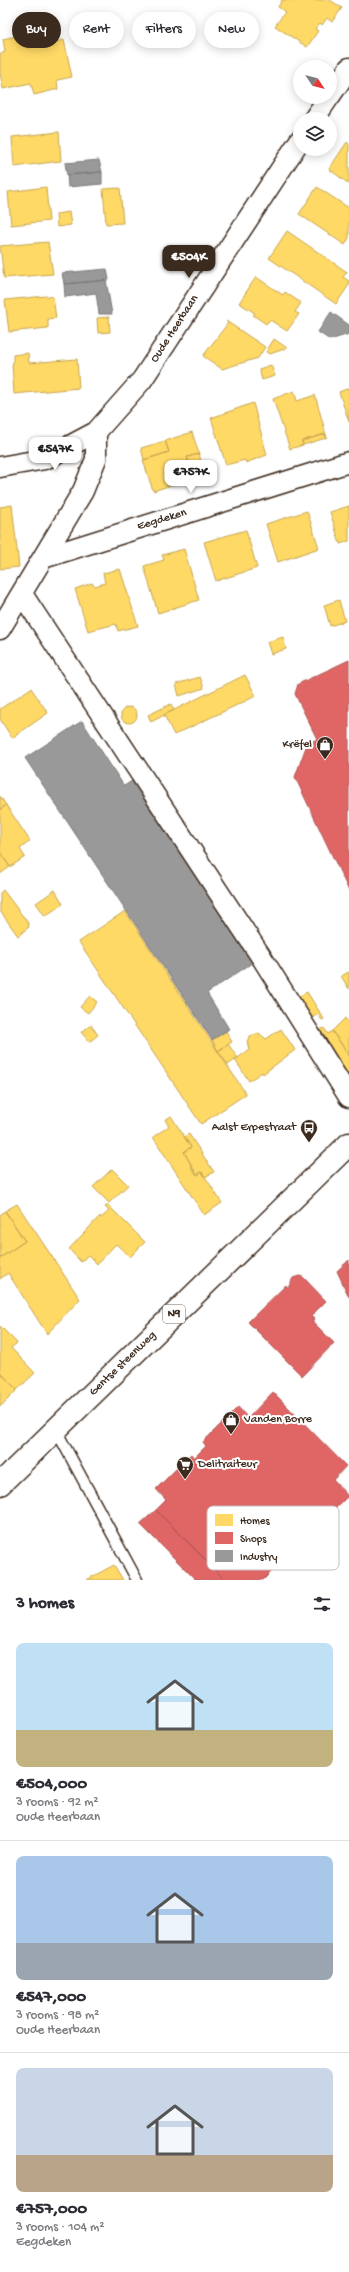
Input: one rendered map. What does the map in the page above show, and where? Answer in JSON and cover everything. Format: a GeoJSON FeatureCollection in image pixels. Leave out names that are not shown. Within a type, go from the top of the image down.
{"type":"FeatureCollection","features":[{"type":"Feature","properties":{"kind":"main road","name":"Gentse steenweg"},"geometry":{"type":"LineString","coordinates":[[0,1484],[349,1144]]}},
{"type":"Feature","properties":{"kind":"street"},"geometry":{"type":"LineString","coordinates":[[337,86],[349,68]]}},
{"type":"Feature","properties":{"kind":"street","name":"Oude Heerbaan"},"geometry":{"type":"LineString","coordinates":[[0,467],[45,459],[96,432],[142,380],[293,151]]}},
{"type":"Feature","properties":{"kind":"street"},"geometry":{"type":"LineString","coordinates":[[0,629],[83,491],[96,459],[96,432]]}},
{"type":"Feature","properties":{"kind":"street","name":"Eegdeken"},"geometry":{"type":"LineString","coordinates":[[43,558],[349,462]]}},
{"type":"Feature","properties":{"kind":"street"},"geometry":{"type":"LineString","coordinates":[[22,594],[262,958],[349,1097]]}},
{"type":"Feature","properties":{"kind":"lane"},"geometry":{"type":"LineString","coordinates":[[56,1430],[138,1580]]}},
{"type":"Feature","properties":{"kind":"building: Homes"},"geometry":{"type":"Polygon","coordinates":[[[282,0],[330,0],[342,8],[332,22],[327,18],[322,25],[320,23],[315,29],[318,31],[307,47],[275,26],[285,12],[278,7],[282,0]]]}},
{"type":"Feature","properties":{"kind":"building: Homes"},"geometry":{"type":"Polygon","coordinates":[[[12,37],[12,48],[61,48],[61,41],[64,40],[72,77],[57,80],[58,89],[34,95],[31,83],[3,89],[0,73],[0,54],[5,52],[3,39],[12,37]]]}},
{"type":"Feature","properties":{"kind":"building: Homes"},"geometry":{"type":"Polygon","coordinates":[[[59,132],[61,161],[14,167],[12,137],[59,132]]]}},
{"type":"Feature","properties":{"kind":"building: Homes"},"geometry":{"type":"Polygon","coordinates":[[[347,142],[349,144],[349,184],[329,169],[347,142]]]}},
{"type":"Feature","properties":{"kind":"building: Homes"},"geometry":{"type":"Polygon","coordinates":[[[46,187],[49,221],[11,225],[8,192],[46,187]]]}},
{"type":"Feature","properties":{"kind":"building: Homes"},"geometry":{"type":"Polygon","coordinates":[[[317,187],[349,208],[349,238],[345,245],[299,214],[317,187]]]}},
{"type":"Feature","properties":{"kind":"building: Homes"},"geometry":{"type":"Polygon","coordinates":[[[120,188],[123,223],[106,224],[103,189],[120,188]]]}},
{"type":"Feature","properties":{"kind":"building: Homes"},"geometry":{"type":"Polygon","coordinates":[[[69,212],[71,225],[57,227],[56,214],[69,212]]]}},
{"type":"Feature","properties":{"kind":"building: Homes"},"geometry":{"type":"Polygon","coordinates":[[[287,231],[347,272],[343,277],[349,281],[349,285],[336,304],[269,258],[287,231]]]}},
{"type":"Feature","properties":{"kind":"building: Homes"},"geometry":{"type":"Polygon","coordinates":[[[48,242],[53,274],[4,278],[0,246],[48,242]]]}},
{"type":"Feature","properties":{"kind":"building: Homes"},"geometry":{"type":"Polygon","coordinates":[[[256,277],[283,295],[285,292],[301,303],[295,312],[299,314],[287,331],[270,320],[266,324],[253,315],[255,313],[239,303],[256,277]]]}},
{"type":"Feature","properties":{"kind":"building: Homes"},"geometry":{"type":"Polygon","coordinates":[[[46,296],[53,297],[56,318],[48,319],[48,328],[9,332],[5,300],[46,296]]]}},
{"type":"Feature","properties":{"kind":"building: Homes"},"geometry":{"type":"Polygon","coordinates":[[[109,317],[110,332],[98,333],[97,318],[109,317]]]}},
{"type":"Feature","properties":{"kind":"building: Homes"},"geometry":{"type":"Polygon","coordinates":[[[226,321],[265,347],[258,358],[222,369],[203,356],[228,323],[226,321]]]}},
{"type":"Feature","properties":{"kind":"building: Homes"},"geometry":{"type":"Polygon","coordinates":[[[274,339],[287,348],[270,354],[266,352],[274,339]]]}},
{"type":"Feature","properties":{"kind":"building: Homes"},"geometry":{"type":"Polygon","coordinates":[[[28,353],[29,363],[77,359],[79,388],[14,394],[12,364],[13,355],[28,353]]]}},
{"type":"Feature","properties":{"kind":"building: Homes"},"geometry":{"type":"Polygon","coordinates":[[[271,365],[275,376],[262,380],[259,369],[271,365]]]}},
{"type":"Feature","properties":{"kind":"building: Homes"},"geometry":{"type":"Polygon","coordinates":[[[349,388],[349,422],[339,392],[349,388]]]}},
{"type":"Feature","properties":{"kind":"building: Homes"},"geometry":{"type":"Polygon","coordinates":[[[294,391],[297,401],[315,395],[327,438],[325,434],[302,441],[303,445],[290,449],[273,399],[294,391]]]}},
{"type":"Feature","properties":{"kind":"building: Homes"},"geometry":{"type":"Polygon","coordinates":[[[253,403],[267,455],[246,463],[245,460],[226,465],[211,418],[253,403]]]}},
{"type":"Feature","properties":{"kind":"building: Homes"},"geometry":{"type":"Polygon","coordinates":[[[192,432],[199,454],[187,457],[194,478],[153,491],[143,460],[169,452],[165,441],[192,432]]]}},
{"type":"Feature","properties":{"kind":"building: Homes"},"geometry":{"type":"Polygon","coordinates":[[[325,434],[326,438],[303,445],[302,441],[325,434]]]}},
{"type":"Feature","properties":{"kind":"building: Homes"},"geometry":{"type":"Polygon","coordinates":[[[165,441],[169,452],[144,460],[141,448],[165,441]]]}},
{"type":"Feature","properties":{"kind":"building: Homes"},"geometry":{"type":"Polygon","coordinates":[[[199,454],[205,475],[194,478],[187,457],[199,454]]]}},
{"type":"Feature","properties":{"kind":"building: Homes"},"geometry":{"type":"Polygon","coordinates":[[[12,505],[19,567],[0,569],[0,507],[12,505]]]}},
{"type":"Feature","properties":{"kind":"building: Homes"},"geometry":{"type":"Polygon","coordinates":[[[349,506],[349,541],[340,544],[330,512],[349,506]]]}},
{"type":"Feature","properties":{"kind":"building: Homes"},"geometry":{"type":"Polygon","coordinates":[[[307,511],[319,548],[278,562],[266,524],[307,511]]]}},
{"type":"Feature","properties":{"kind":"building: Homes"},"geometry":{"type":"Polygon","coordinates":[[[246,530],[257,568],[216,581],[204,542],[246,530]]]}},
{"type":"Feature","properties":{"kind":"building: Homes"},"geometry":{"type":"Polygon","coordinates":[[[184,549],[199,600],[158,613],[144,566],[164,560],[162,555],[184,549]]]}},
{"type":"Feature","properties":{"kind":"building: Homes"},"geometry":{"type":"Polygon","coordinates":[[[120,569],[138,626],[118,631],[116,624],[88,631],[75,589],[92,583],[95,586],[105,583],[103,573],[120,569]]]}},
{"type":"Feature","properties":{"kind":"building: Homes"},"geometry":{"type":"Polygon","coordinates":[[[339,600],[345,621],[330,626],[324,605],[339,600]]]}},
{"type":"Feature","properties":{"kind":"building: Homes"},"geometry":{"type":"Polygon","coordinates":[[[283,637],[286,649],[271,654],[267,642],[283,637]]]}},
{"type":"Feature","properties":{"kind":"building: Homes"},"geometry":{"type":"Polygon","coordinates":[[[245,675],[256,696],[174,735],[164,715],[245,675]]]}},
{"type":"Feature","properties":{"kind":"building: Homes"},"geometry":{"type":"Polygon","coordinates":[[[200,677],[204,688],[179,696],[176,684],[200,677]]]}},
{"type":"Feature","properties":{"kind":"building: Homes"},"geometry":{"type":"Polygon","coordinates":[[[31,688],[48,713],[12,738],[0,719],[0,709],[31,688]]]}},
{"type":"Feature","properties":{"kind":"building: Homes"},"geometry":{"type":"Polygon","coordinates":[[[171,704],[174,710],[151,722],[148,715],[171,704]]]}},
{"type":"Feature","properties":{"kind":"building: Homes"},"geometry":{"type":"Polygon","coordinates":[[[129,707],[135,709],[137,715],[135,721],[129,723],[123,721],[121,715],[123,709],[129,707]]]}},
{"type":"Feature","properties":{"kind":"building: Homes"},"geometry":{"type":"Polygon","coordinates":[[[0,796],[6,805],[0,810],[0,796]]]}},
{"type":"Feature","properties":{"kind":"building: Homes"},"geometry":{"type":"Polygon","coordinates":[[[6,805],[30,841],[20,849],[25,857],[10,867],[0,852],[0,810],[6,805]]]}},
{"type":"Feature","properties":{"kind":"building: Homes"},"geometry":{"type":"Polygon","coordinates":[[[0,852],[10,867],[0,874],[0,852]]]}},
{"type":"Feature","properties":{"kind":"building: Homes"},"geometry":{"type":"Polygon","coordinates":[[[3,890],[28,923],[29,927],[18,936],[0,911],[0,893],[3,890]]]}},
{"type":"Feature","properties":{"kind":"building: Homes"},"geometry":{"type":"Polygon","coordinates":[[[55,890],[63,904],[45,916],[36,903],[55,890]]]}},
{"type":"Feature","properties":{"kind":"building: Homes"},"geometry":{"type":"Polygon","coordinates":[[[125,911],[246,1094],[201,1124],[79,942],[125,911]]]}},
{"type":"Feature","properties":{"kind":"building: Homes"},"geometry":{"type":"Polygon","coordinates":[[[349,972],[349,989],[341,976],[349,972]]]}},
{"type":"Feature","properties":{"kind":"building: Homes"},"geometry":{"type":"Polygon","coordinates":[[[307,992],[324,1019],[322,1020],[318,1014],[309,1020],[294,999],[307,992]]]}},
{"type":"Feature","properties":{"kind":"building: Homes"},"geometry":{"type":"Polygon","coordinates":[[[90,996],[97,1002],[88,1013],[80,1007],[90,996]]]}},
{"type":"Feature","properties":{"kind":"building: Homes"},"geometry":{"type":"Polygon","coordinates":[[[345,1018],[349,1023],[349,1055],[332,1031],[345,1018]]]}},
{"type":"Feature","properties":{"kind":"building: Homes"},"geometry":{"type":"Polygon","coordinates":[[[91,1025],[98,1035],[89,1042],[81,1032],[91,1025]]]}},
{"type":"Feature","properties":{"kind":"building: Homes"},"geometry":{"type":"Polygon","coordinates":[[[324,1028],[328,1034],[332,1031],[349,1055],[349,1083],[316,1032],[324,1028]]]}},
{"type":"Feature","properties":{"kind":"building: Homes"},"geometry":{"type":"Polygon","coordinates":[[[281,1029],[295,1050],[263,1074],[262,1072],[249,1081],[235,1060],[249,1050],[247,1041],[250,1036],[259,1033],[266,1039],[281,1029]]]}},
{"type":"Feature","properties":{"kind":"building: Homes"},"geometry":{"type":"Polygon","coordinates":[[[226,1031],[232,1042],[218,1051],[212,1040],[226,1031]]]}},
{"type":"Feature","properties":{"kind":"building: Homes"},"geometry":{"type":"Polygon","coordinates":[[[228,1044],[238,1058],[228,1065],[218,1051],[228,1044]]]}},
{"type":"Feature","properties":{"kind":"building: Homes"},"geometry":{"type":"Polygon","coordinates":[[[171,1116],[191,1147],[184,1152],[192,1166],[191,1167],[197,1175],[202,1172],[222,1203],[204,1215],[153,1137],[169,1126],[165,1120],[171,1116]]]}},
{"type":"Feature","properties":{"kind":"building: Homes"},"geometry":{"type":"Polygon","coordinates":[[[189,1134],[214,1172],[205,1177],[202,1172],[197,1175],[184,1152],[191,1147],[184,1137],[189,1134]]]}},
{"type":"Feature","properties":{"kind":"building: Homes"},"geometry":{"type":"Polygon","coordinates":[[[112,1169],[128,1185],[109,1203],[93,1187],[112,1169]]]}},
{"type":"Feature","properties":{"kind":"building: Homes"},"geometry":{"type":"Polygon","coordinates":[[[17,1204],[80,1299],[47,1334],[8,1273],[0,1279],[0,1258],[25,1241],[5,1211],[17,1204]]]}},
{"type":"Feature","properties":{"kind":"building: Homes"},"geometry":{"type":"Polygon","coordinates":[[[108,1205],[145,1242],[130,1257],[116,1244],[97,1264],[88,1255],[81,1262],[69,1249],[100,1216],[101,1218],[109,1211],[105,1207],[108,1205]]]}},
{"type":"Feature","properties":{"kind":"building: Homes"},"geometry":{"type":"Polygon","coordinates":[[[5,1211],[25,1241],[0,1258],[0,1215],[5,1211]]]}},
{"type":"Feature","properties":{"kind":"building: Homes"},"geometry":{"type":"Polygon","coordinates":[[[0,1326],[17,1343],[11,1348],[35,1373],[17,1390],[0,1372],[0,1326]]]}},
{"type":"Feature","properties":{"kind":"building: Homes"},"geometry":{"type":"Polygon","coordinates":[[[0,1372],[17,1390],[0,1407],[0,1372]]]}},
{"type":"Feature","properties":{"kind":"building: Homes"},"geometry":{"type":"Polygon","coordinates":[[[114,1565],[123,1580],[86,1580],[114,1565]]]}},
{"type":"Feature","properties":{"kind":"building: Shops","name":"Krëfel"},"geometry":{"type":"Polygon","coordinates":[[[349,660],[349,891],[295,777],[307,744],[317,739],[295,694],[298,684],[349,660]]]}},
{"type":"Feature","properties":{"kind":"building: Shops"},"geometry":{"type":"Polygon","coordinates":[[[349,1260],[349,1297],[337,1271],[349,1260]]]}},
{"type":"Feature","properties":{"kind":"building: Shops"},"geometry":{"type":"Polygon","coordinates":[[[299,1276],[303,1277],[326,1301],[311,1316],[314,1319],[312,1321],[334,1343],[302,1376],[248,1322],[286,1285],[288,1288],[293,1278],[299,1276]]]}},
{"type":"Feature","properties":{"kind":"building: Shops"},"geometry":{"type":"Polygon","coordinates":[[[273,1392],[346,1466],[333,1480],[348,1496],[338,1506],[207,1506],[207,1562],[156,1510],[166,1500],[156,1489],[191,1454],[194,1458],[206,1446],[203,1442],[238,1407],[248,1418],[273,1392]]]}},
{"type":"Feature","properties":{"kind":"building: Shops"},"geometry":{"type":"Polygon","coordinates":[[[156,1510],[207,1562],[207,1570],[215,1570],[225,1580],[196,1580],[140,1524],[156,1510]]]}},
{"type":"Feature","properties":{"kind":"building: Shops"},"geometry":{"type":"Polygon","coordinates":[[[215,1570],[273,1570],[263,1580],[225,1580],[215,1570]]]}},
{"type":"Feature","properties":{"kind":"building: Industry"},"geometry":{"type":"Polygon","coordinates":[[[99,160],[102,172],[67,175],[65,163],[99,160]]]}},
{"type":"Feature","properties":{"kind":"building: Industry"},"geometry":{"type":"Polygon","coordinates":[[[102,172],[102,184],[68,187],[67,175],[102,172]]]}},
{"type":"Feature","properties":{"kind":"building: Industry"},"geometry":{"type":"Polygon","coordinates":[[[107,269],[109,280],[64,284],[62,273],[107,269]]]}},
{"type":"Feature","properties":{"kind":"building: Industry"},"geometry":{"type":"Polygon","coordinates":[[[106,280],[112,314],[99,314],[96,293],[65,297],[64,284],[106,280]]]}},
{"type":"Feature","properties":{"kind":"building: Industry"},"geometry":{"type":"Polygon","coordinates":[[[331,312],[349,325],[349,334],[330,340],[318,332],[331,312]]]}},
{"type":"Feature","properties":{"kind":"building: Industry"},"geometry":{"type":"Polygon","coordinates":[[[82,721],[124,786],[135,779],[255,961],[207,993],[229,1029],[212,1040],[25,758],[82,721]]]}},
{"type":"Feature","properties":{"kind":"place","name":"Krëfel"},"geometry":{"type":"Point","coordinates":[325,760]}},
{"type":"Feature","properties":{"kind":"place","name":"Aalst Erpestraat"},"geometry":{"type":"Point","coordinates":[309,1143]}},
{"type":"Feature","properties":{"kind":"place","name":"Vanden Borre"},"geometry":{"type":"Point","coordinates":[231,1435]}},
{"type":"Feature","properties":{"kind":"place","name":"Delitraiteur"},"geometry":{"type":"Point","coordinates":[185,1480]}}]}
